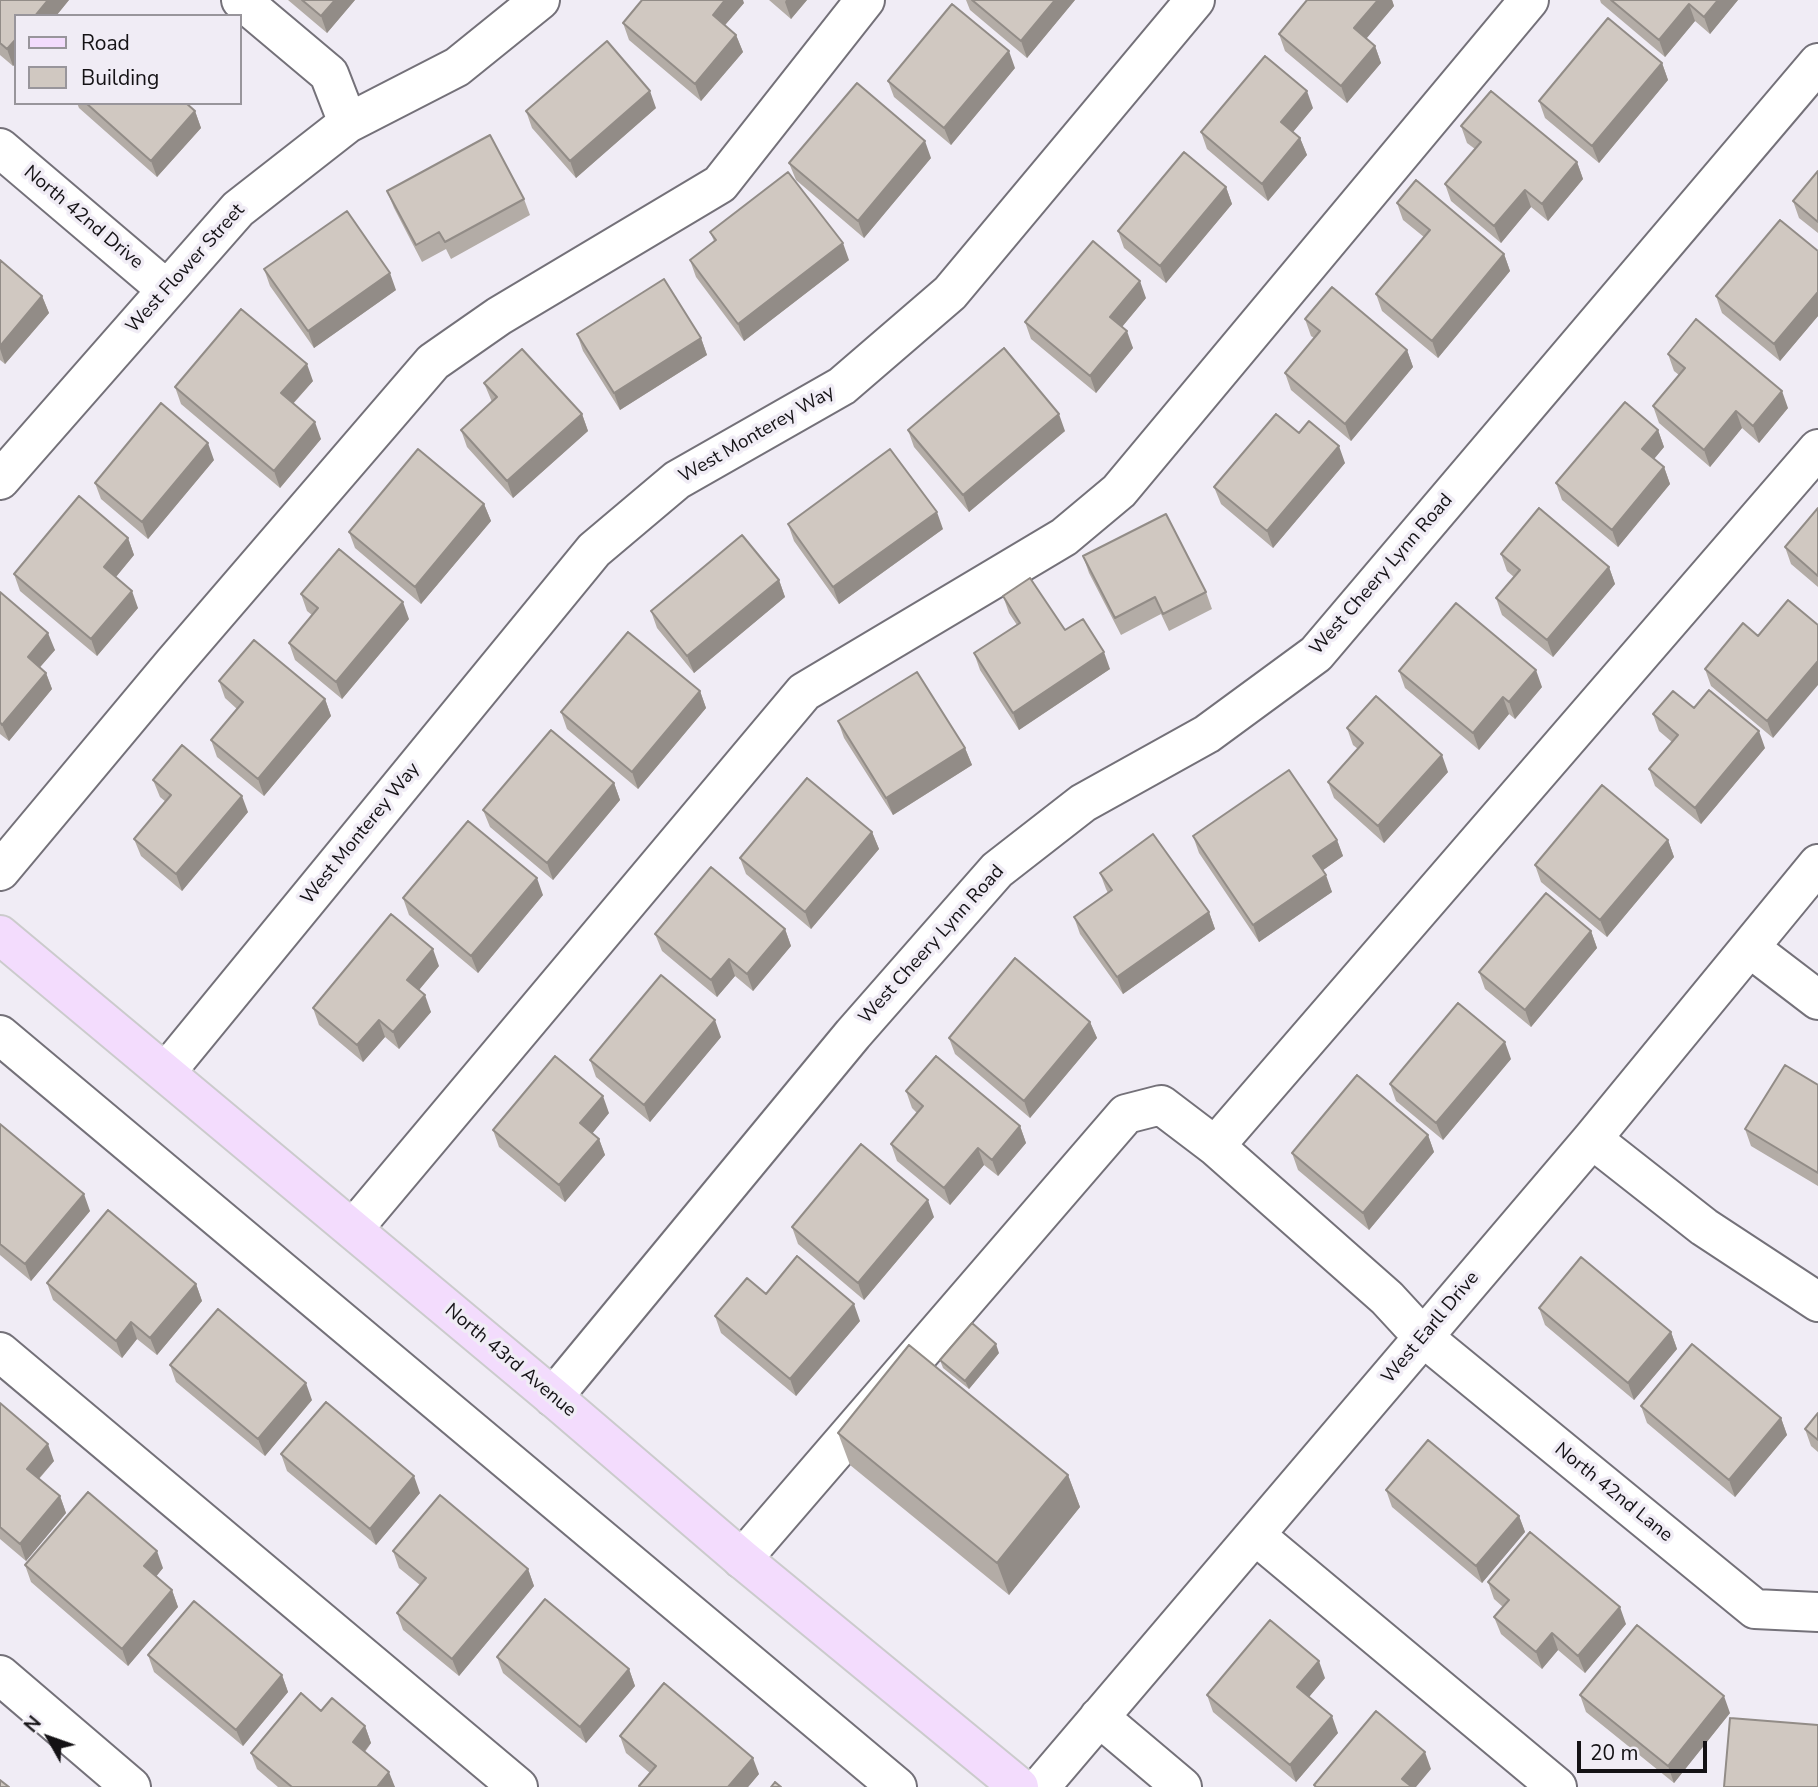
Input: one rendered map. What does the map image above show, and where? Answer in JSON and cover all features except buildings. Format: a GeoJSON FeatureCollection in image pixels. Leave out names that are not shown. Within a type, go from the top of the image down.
{"type":"FeatureCollection","features":[{"type":"Feature","properties":{"kind":"main road","name":"North 43rd Avenue"},"geometry":{"type":"LineString","coordinates":[[0,935],[553,1396],[741,1559],[1019,1787]]}},
{"type":"Feature","properties":{"kind":"street"},"geometry":{"type":"LineString","coordinates":[[241,0],[329,74],[348,123]]}},
{"type":"Feature","properties":{"kind":"street","name":"West Flower Street"},"geometry":{"type":"LineString","coordinates":[[0,480],[238,209],[348,123],[457,67],[540,0]]}},
{"type":"Feature","properties":{"kind":"street"},"geometry":{"type":"LineString","coordinates":[[0,871],[173,664],[433,362],[499,316],[720,184],[865,0]]}},
{"type":"Feature","properties":{"kind":"street","name":"West Monterey Way"},"geometry":{"type":"LineString","coordinates":[[166,1072],[594,550],[677,480],[842,386],[950,293],[1195,0]]}},
{"type":"Feature","properties":{"kind":"street"},"geometry":{"type":"LineString","coordinates":[[353,1229],[804,692],[1065,537],[1119,491],[1529,0]]}},
{"type":"Feature","properties":{"kind":"street","name":"West Cheery Lynn Road"},"geometry":{"type":"LineString","coordinates":[[553,1396],[853,1034],[997,870],[1083,803],[1207,734],[1316,654],[1818,63]]}},
{"type":"Feature","properties":{"kind":"street","name":"North 42nd Drive"},"geometry":{"type":"LineString","coordinates":[[0,148],[166,289]]}},
{"type":"Feature","properties":{"kind":"street"},"geometry":{"type":"LineString","coordinates":[[1215,1146],[1818,449]]}},
{"type":"Feature","properties":{"kind":"street","name":"West Earll Drive"},"geometry":{"type":"LineString","coordinates":[[1040,1787],[1592,1139],[1818,864]]}},
{"type":"Feature","properties":{"kind":"street"},"geometry":{"type":"LineString","coordinates":[[1750,948],[1818,1000]]}},
{"type":"Feature","properties":{"kind":"street"},"geometry":{"type":"LineString","coordinates":[[0,1035],[897,1787]]}},
{"type":"Feature","properties":{"kind":"street","name":"North 42nd Lane"},"geometry":{"type":"LineString","coordinates":[[741,1559],[1126,1114],[1161,1105],[1215,1146],[1387,1298],[1423,1337],[1755,1609],[1818,1612]]}},
{"type":"Feature","properties":{"kind":"street"},"geometry":{"type":"LineString","coordinates":[[1592,1139],[1704,1227],[1818,1302]]}},
{"type":"Feature","properties":{"kind":"street"},"geometry":{"type":"LineString","coordinates":[[0,1352],[518,1787]]}},
{"type":"Feature","properties":{"kind":"street"},"geometry":{"type":"LineString","coordinates":[[1255,1535],[1557,1787]]}},
{"type":"Feature","properties":{"kind":"street"},"geometry":{"type":"LineString","coordinates":[[0,1675],[131,1787]]}},
{"type":"Feature","properties":{"kind":"street"},"geometry":{"type":"LineString","coordinates":[[1100,1717],[1182,1787]]}}]}
